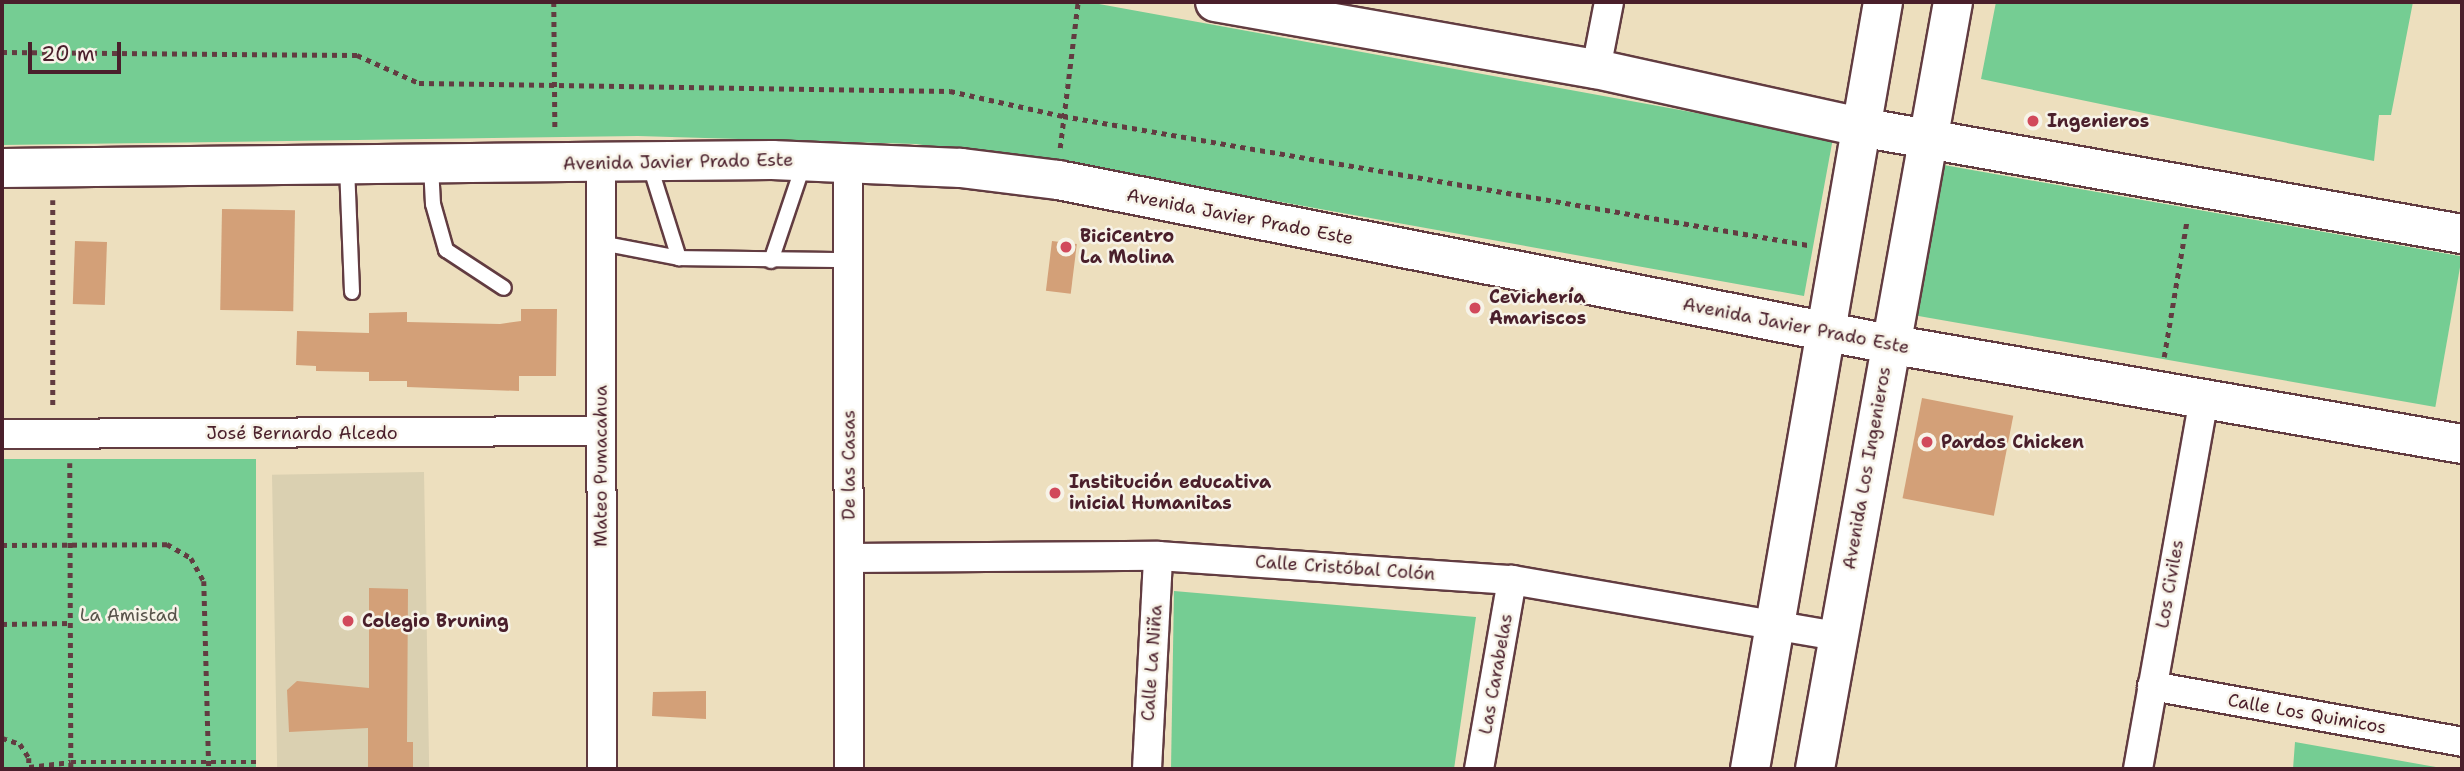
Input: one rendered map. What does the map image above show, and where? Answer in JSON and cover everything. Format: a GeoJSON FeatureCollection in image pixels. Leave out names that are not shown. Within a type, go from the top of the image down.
{"type":"FeatureCollection","features":[{"type":"Feature","properties":{"kind":"main road"},"geometry":{"type":"LineString","coordinates":[[1215,2],[1596,69],[1860,127],[2462,234]]}},
{"type":"Feature","properties":{"kind":"main road"},"geometry":{"type":"LineString","coordinates":[[1749,769],[1837,250],[1883,2]]}},
{"type":"Feature","properties":{"kind":"main road","name":"Avenida Los Ingenieros"},"geometry":{"type":"LineString","coordinates":[[1815,769],[1926,139],[1953,2]]}},
{"type":"Feature","properties":{"kind":"main road","name":"Avenida Javier Prado Este"},"geometry":{"type":"LineString","coordinates":[[2,168],[805,161],[961,168],[1058,180],[1889,345],[2462,444]]}},
{"type":"Feature","properties":{"kind":"street"},"geometry":{"type":"LineString","coordinates":[[1596,69],[1609,2]]}},
{"type":"Feature","properties":{"kind":"street","name":"De las Casas"},"geometry":{"type":"LineString","coordinates":[[849,161],[849,769]]}},
{"type":"Feature","properties":{"kind":"street","name":"Mateo Pumacahua"},"geometry":{"type":"LineString","coordinates":[[601,163],[602,769]]}},
{"type":"Feature","properties":{"kind":"street","name":"Los Civiles"},"geometry":{"type":"LineString","coordinates":[[2138,769],[2204,400]]}},
{"type":"Feature","properties":{"kind":"street","name":"José Bernardo Alcedo"},"geometry":{"type":"LineString","coordinates":[[2,434],[601,431]]}},
{"type":"Feature","properties":{"kind":"street","name":"Calle Cristóbal Colón"},"geometry":{"type":"LineString","coordinates":[[849,558],[1158,556],[1513,580],[1837,636]]}},
{"type":"Feature","properties":{"kind":"street","name":"Calle La Niña"},"geometry":{"type":"LineString","coordinates":[[1147,769],[1158,556]]}},
{"type":"Feature","properties":{"kind":"street","name":"Las Carabelas"},"geometry":{"type":"LineString","coordinates":[[1479,769],[1513,580]]}},
{"type":"Feature","properties":{"kind":"street","name":"Calle Los Quimicos"},"geometry":{"type":"LineString","coordinates":[[2152,685],[2462,742]]}},
{"type":"Feature","properties":{"kind":"lane"},"geometry":{"type":"LineString","coordinates":[[771,261],[805,161]]}},
{"type":"Feature","properties":{"kind":"lane"},"geometry":{"type":"LineString","coordinates":[[649,162],[679,258]]}},
{"type":"Feature","properties":{"kind":"lane"},"geometry":{"type":"LineString","coordinates":[[430,165],[433,204],[446,250],[504,288]]}},
{"type":"Feature","properties":{"kind":"lane"},"geometry":{"type":"LineString","coordinates":[[347,166],[352,292]]}},
{"type":"Feature","properties":{"kind":"lane"},"geometry":{"type":"LineString","coordinates":[[601,243],[679,258],[849,260]]}},
{"type":"Feature","properties":{"kind":"path"},"geometry":{"type":"LineString","coordinates":[[554,2],[555,164]]}},
{"type":"Feature","properties":{"kind":"path"},"geometry":{"type":"LineString","coordinates":[[1058,180],[1063,116],[1078,2]]}},
{"type":"Feature","properties":{"kind":"path"},"geometry":{"type":"LineString","coordinates":[[2,52],[357,55],[419,83],[950,91],[1063,116],[1837,250]]}},
{"type":"Feature","properties":{"kind":"path"},"geometry":{"type":"LineString","coordinates":[[53,168],[61,434],[70,545],[71,769]]}},
{"type":"Feature","properties":{"kind":"path"},"geometry":{"type":"LineString","coordinates":[[2158,392],[2193,186]]}},
{"type":"Feature","properties":{"kind":"path"},"geometry":{"type":"LineString","coordinates":[[2,545],[167,544],[191,558],[204,581],[209,769]]}},
{"type":"Feature","properties":{"kind":"path"},"geometry":{"type":"LineString","coordinates":[[2,624],[71,623]]}},
{"type":"Feature","properties":{"kind":"path"},"geometry":{"type":"LineString","coordinates":[[2,738],[20,744],[29,768],[71,762],[258,762]]}},
{"type":"Feature","properties":{"kind":"shaded area","name":"Colegio Bruning"},"geometry":{"type":"Polygon","coordinates":[[[424,472],[429,769],[277,769],[272,475],[424,472]]]}},
{"type":"Feature","properties":{"kind":"green space"},"geometry":{"type":"Polygon","coordinates":[[[2,2],[1088,2],[1833,138],[1804,296],[1147,178],[916,144],[638,136],[2,145],[2,2]]]}},
{"type":"Feature","properties":{"kind":"green space"},"geometry":{"type":"Polygon","coordinates":[[[1996,2],[2413,2],[2391,115],[2379,115],[2374,161],[1981,79],[1996,2]]]}},
{"type":"Feature","properties":{"kind":"green space"},"geometry":{"type":"Polygon","coordinates":[[[1938,164],[2462,256],[2435,407],[1911,315],[1938,164]]]}},
{"type":"Feature","properties":{"kind":"green space","name":"La Amistad"},"geometry":{"type":"Polygon","coordinates":[[[2,459],[256,459],[256,769],[2,769],[2,459]]]}},
{"type":"Feature","properties":{"kind":"green space"},"geometry":{"type":"Polygon","coordinates":[[[1174,591],[1476,617],[1454,769],[1171,769],[1174,591]]]}},
{"type":"Feature","properties":{"kind":"green space"},"geometry":{"type":"Polygon","coordinates":[[[2295,742],[2430,766],[2448,769],[2293,769],[2295,742]]]}},
{"type":"Feature","properties":{"kind":"building"},"geometry":{"type":"Polygon","coordinates":[[[222,209],[295,210],[293,311],[220,310],[222,209]]]}},
{"type":"Feature","properties":{"kind":"building"},"geometry":{"type":"Polygon","coordinates":[[[75,241],[107,242],[105,305],[73,304],[75,241]]]}},
{"type":"Feature","properties":{"kind":"building"},"geometry":{"type":"Polygon","coordinates":[[[1052,241],[1077,244],[1071,294],[1046,291],[1052,241]]]}},
{"type":"Feature","properties":{"kind":"building"},"geometry":{"type":"Polygon","coordinates":[[[521,309],[557,309],[556,376],[519,376],[519,391],[407,387],[407,381],[369,381],[369,372],[316,371],[316,366],[296,365],[297,331],[369,333],[369,313],[407,312],[407,322],[500,324],[521,321],[521,309]]]}},
{"type":"Feature","properties":{"kind":"building"},"geometry":{"type":"Polygon","coordinates":[[[1922,398],[2013,416],[1994,516],[1903,498],[1922,398]]]}},
{"type":"Feature","properties":{"kind":"building"},"geometry":{"type":"Polygon","coordinates":[[[369,588],[408,589],[407,742],[413,742],[413,769],[368,769],[368,728],[289,732],[287,690],[297,681],[369,688],[369,588]]]}},
{"type":"Feature","properties":{"kind":"building"},"geometry":{"type":"Polygon","coordinates":[[[706,691],[706,719],[652,716],[653,692],[706,691]]]}},
{"type":"Feature","properties":{"kind":"place","name":"Ingenieros"},"geometry":{"type":"Point","coordinates":[2033,121]}},
{"type":"Feature","properties":{"kind":"place","name":"BiciCentro La Molina"},"geometry":{"type":"Point","coordinates":[1066,247]}},
{"type":"Feature","properties":{"kind":"place","name":"Cevichería Amariscos"},"geometry":{"type":"Point","coordinates":[1475,308]}},
{"type":"Feature","properties":{"kind":"place","name":"Pardos Chicken"},"geometry":{"type":"Point","coordinates":[1927,442]}},
{"type":"Feature","properties":{"kind":"place","name":"Institución educativa inicial Humanitas"},"geometry":{"type":"Point","coordinates":[1055,493]}},
{"type":"Feature","properties":{"kind":"place","name":"Colegio Bruning"},"geometry":{"type":"Point","coordinates":[348,621]}}]}
